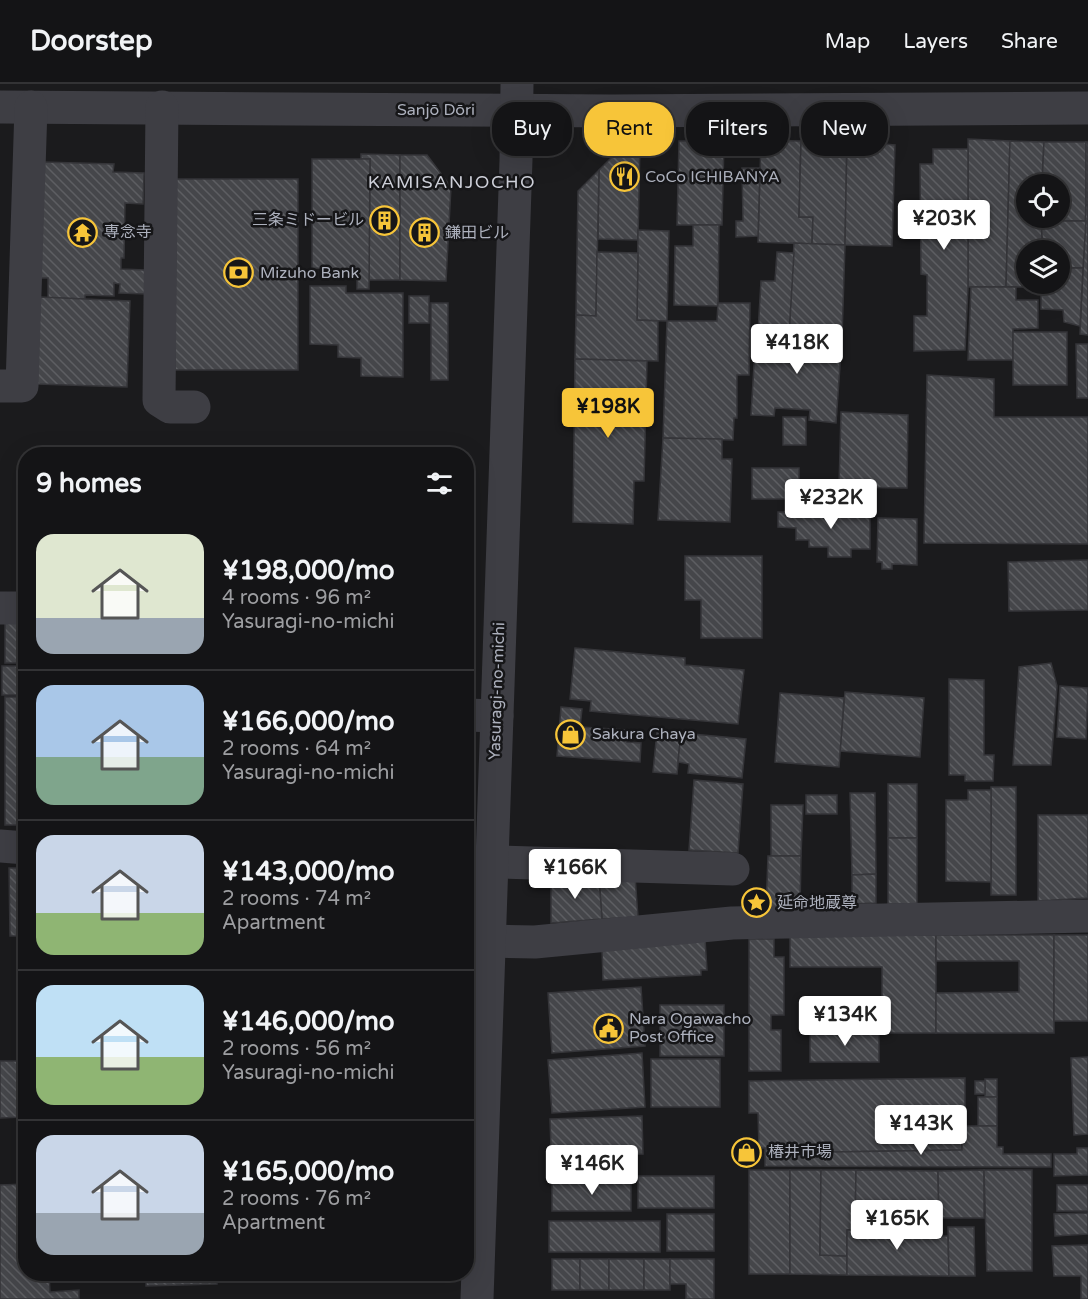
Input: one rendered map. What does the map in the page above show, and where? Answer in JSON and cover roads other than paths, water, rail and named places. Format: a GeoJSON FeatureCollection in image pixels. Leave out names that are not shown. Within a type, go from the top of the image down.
{"type":"FeatureCollection","features":[{"type":"Feature","properties":{"kind":"street","name":"Sanjō Dōri"},"geometry":{"type":"LineString","coordinates":[[15,107],[162,107],[516,97],[1088,108]]}},
{"type":"Feature","properties":{"kind":"street","name":"Yasuragi-no-michi"},"geometry":{"type":"LineString","coordinates":[[477,1299],[489,941],[479,861],[482,716],[516,97]]}},
{"type":"Feature","properties":{"kind":"street"},"geometry":{"type":"LineString","coordinates":[[0,386],[22,386],[15,107]]}},
{"type":"Feature","properties":{"kind":"street"},"geometry":{"type":"LineString","coordinates":[[162,107],[159,400],[170,407],[194,407]]}},
{"type":"Feature","properties":{"kind":"street"},"geometry":{"type":"LineString","coordinates":[[0,608],[18,608]]}},
{"type":"Feature","properties":{"kind":"street"},"geometry":{"type":"LineString","coordinates":[[0,846],[18,847]]}},
{"type":"Feature","properties":{"kind":"street"},"geometry":{"type":"LineString","coordinates":[[479,861],[733,868]]}},
{"type":"Feature","properties":{"kind":"street"},"geometry":{"type":"LineString","coordinates":[[489,941],[535,942],[732,923],[1088,916]]}},
{"type":"Feature","properties":{"kind":"place","name":"CoCo ICHIBANYA"},"geometry":{"type":"Point","coordinates":[624,177]}},
{"type":"Feature","properties":{"kind":"place","name":"三条ミドービル"},"geometry":{"type":"Point","coordinates":[385,220]}},
{"type":"Feature","properties":{"kind":"place","name":"専念寺"},"geometry":{"type":"Point","coordinates":[83,232]}},
{"type":"Feature","properties":{"kind":"place","name":"鎌田ビル"},"geometry":{"type":"Point","coordinates":[424,233]}},
{"type":"Feature","properties":{"kind":"place","name":"Mizuho Bank"},"geometry":{"type":"Point","coordinates":[239,273]}},
{"type":"Feature","properties":{"kind":"place","name":"Sakura Chaya"},"geometry":{"type":"Point","coordinates":[571,734]}},
{"type":"Feature","properties":{"kind":"place","name":"延命地蔵尊"},"geometry":{"type":"Point","coordinates":[756,903]}},
{"type":"Feature","properties":{"kind":"place","name":"Nara Ogawacho Post Office"},"geometry":{"type":"Point","coordinates":[608,1028]}},
{"type":"Feature","properties":{"kind":"place","name":"椿井市場"},"geometry":{"type":"Point","coordinates":[747,1152]}},
{"type":"Feature","properties":{"kind":"district","name":"KAMISANJOCHO"},"geometry":{"type":"Point","coordinates":[452,182]}}]}
